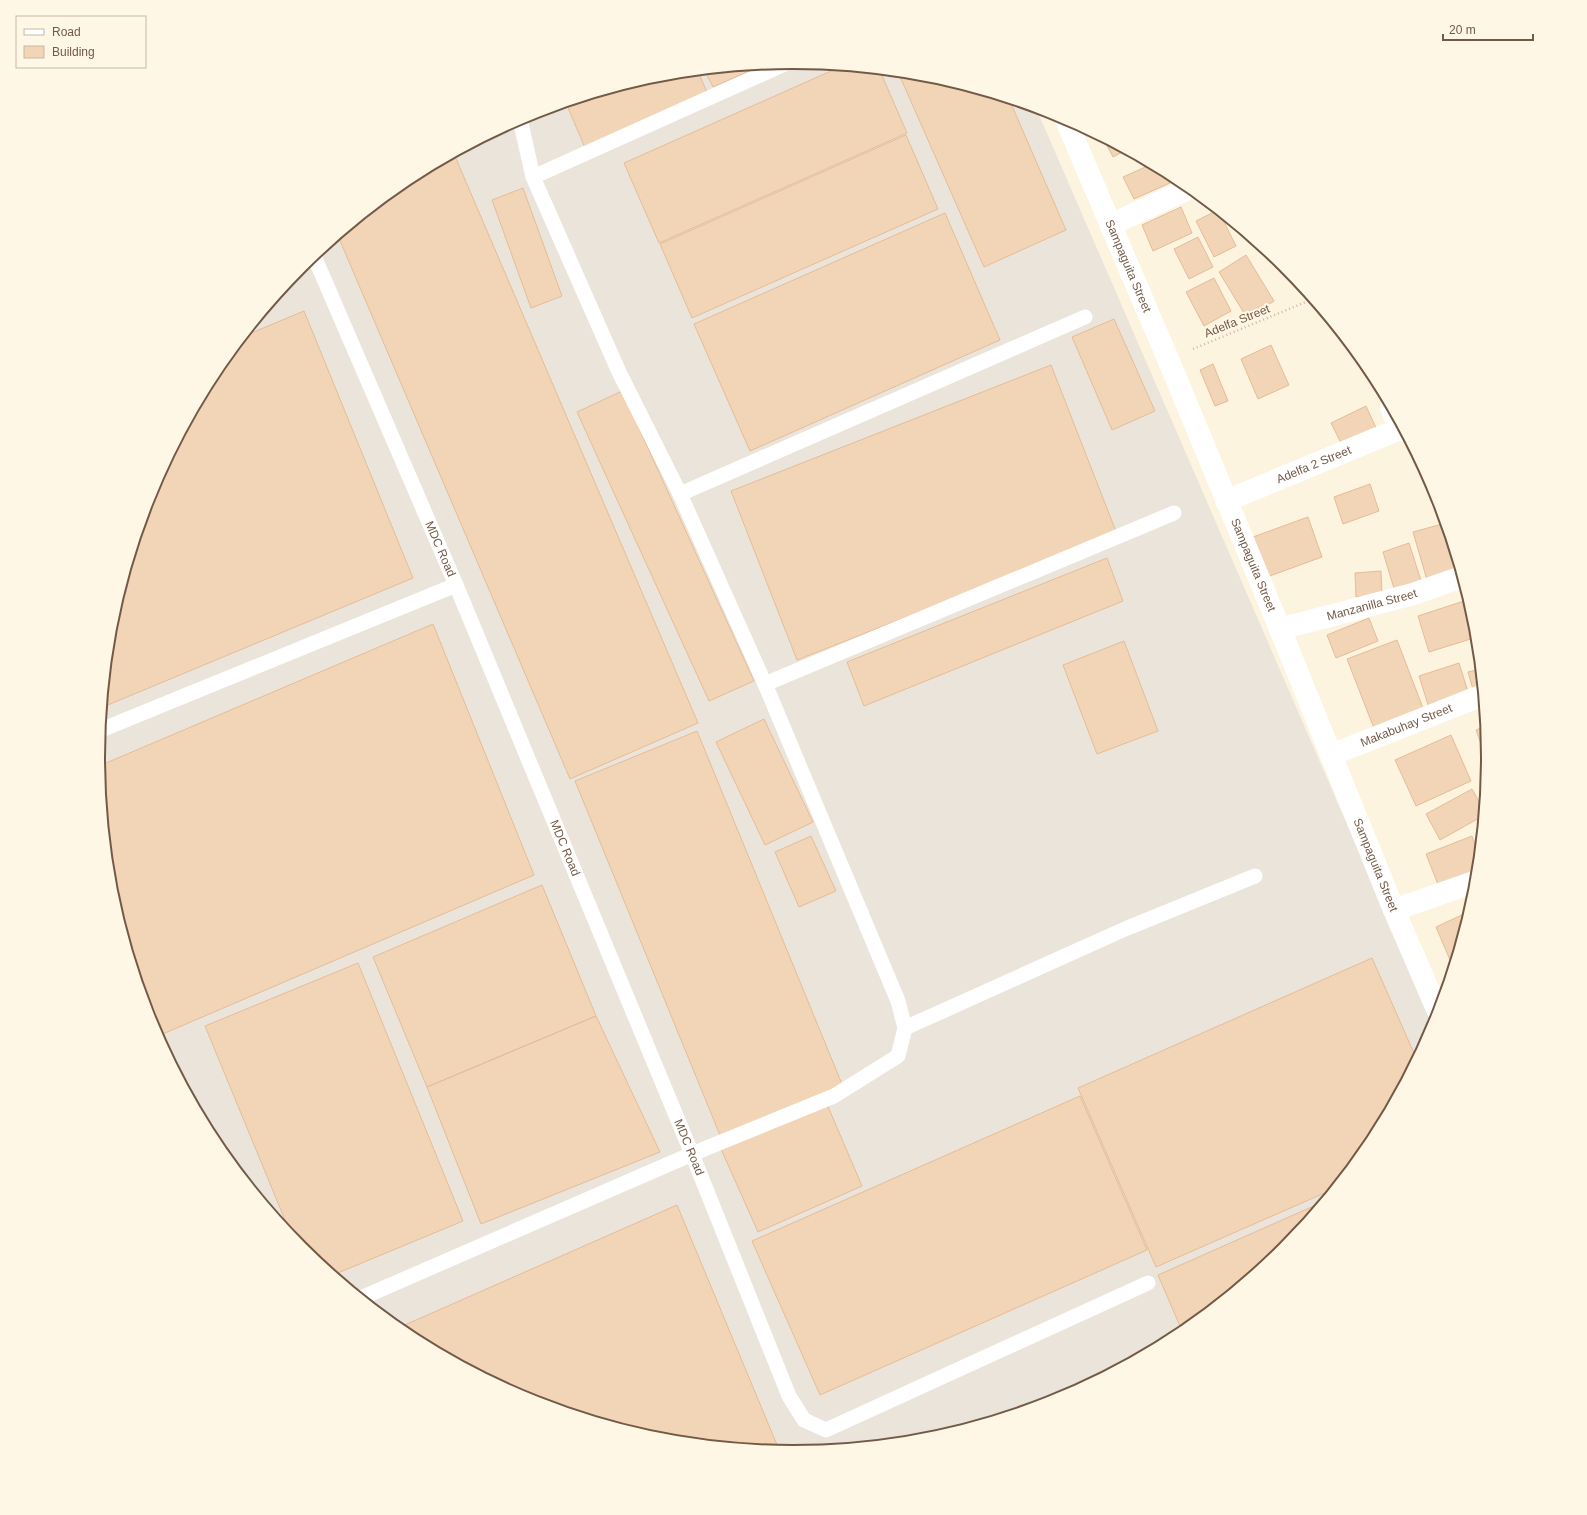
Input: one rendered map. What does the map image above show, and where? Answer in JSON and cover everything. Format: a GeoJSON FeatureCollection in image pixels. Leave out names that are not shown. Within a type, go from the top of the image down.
{"type":"FeatureCollection","features":[{"type":"Feature","properties":{"kind":"street","name":"Sampaguita Street"},"geometry":{"type":"LineString","coordinates":[[1069,126],[1168,359],[1394,910],[1435,1006]]}},
{"type":"Feature","properties":{"kind":"street"},"geometry":{"type":"LineString","coordinates":[[1110,225],[1184,191]]}},
{"type":"Feature","properties":{"kind":"street","name":"Adelfa 2 Street"},"geometry":{"type":"LineString","coordinates":[[1226,501],[1399,430]]}},
{"type":"Feature","properties":{"kind":"street","name":"Manzanilla Street"},"geometry":{"type":"LineString","coordinates":[[1280,629],[1413,594],[1459,578]]}},
{"type":"Feature","properties":{"kind":"street","name":"Makabuhay Street"},"geometry":{"type":"LineString","coordinates":[[1331,755],[1479,696]]}},
{"type":"Feature","properties":{"kind":"street"},"geometry":{"type":"LineString","coordinates":[[1394,910],[1470,883]]}},
{"type":"Feature","properties":{"kind":"lane"},"geometry":{"type":"LineString","coordinates":[[534,177],[773,69]]}},
{"type":"Feature","properties":{"kind":"lane"},"geometry":{"type":"LineString","coordinates":[[365,1296],[692,1154],[834,1096],[898,1056],[905,1028],[898,1001],[765,684],[680,494],[619,372],[534,177],[521,125]]}},
{"type":"Feature","properties":{"kind":"lane","name":"MDC Road"},"geometry":{"type":"LineString","coordinates":[[317,262],[456,585],[692,1154],[789,1396],[804,1420],[826,1430],[1148,1283]]}},
{"type":"Feature","properties":{"kind":"lane"},"geometry":{"type":"LineString","coordinates":[[680,494],[1085,317]]}},
{"type":"Feature","properties":{"kind":"lane"},"geometry":{"type":"LineString","coordinates":[[765,684],[1174,513]]}},
{"type":"Feature","properties":{"kind":"lane"},"geometry":{"type":"LineString","coordinates":[[106,728],[456,585]]}},
{"type":"Feature","properties":{"kind":"lane"},"geometry":{"type":"LineString","coordinates":[[905,1028],[1125,929],[1255,876]]}},
{"type":"Feature","properties":{"kind":"path","name":"Adelfa Street"},"geometry":{"type":"LineString","coordinates":[[1168,359],[1308,301]]}},
{"type":"Feature","properties":{"kind":"shaded area"},"geometry":{"type":"Polygon","coordinates":[[[748,70],[839,70],[883,75],[928,82],[972,92],[1015,106],[1039,115],[1430,1020],[1411,1062],[1390,1102],[1340,1177],[1311,1211],[1280,1244],[1213,1304],[1138,1354],[1098,1375],[1057,1394],[972,1423],[928,1433],[839,1445],[748,1445],[659,1433],[619,1424],[446,1352],[374,1304],[307,1244],[276,1211],[247,1177],[197,1102],[157,1021],[142,979],[128,936],[118,892],[111,847],[106,803],[106,712],[118,623],[127,583],[199,410],[247,338],[307,271],[340,240],[374,211],[449,161],[530,121],[615,92],[659,82],[748,70]]]}},
{"type":"Feature","properties":{"kind":"building"},"geometry":{"type":"Polygon","coordinates":[[[752,70],[713,87],[707,75],[752,70]]]}},
{"type":"Feature","properties":{"kind":"building"},"geometry":{"type":"Polygon","coordinates":[[[834,70],[882,75],[907,133],[659,243],[624,163],[834,70]]]}},
{"type":"Feature","properties":{"kind":"building"},"geometry":{"type":"Polygon","coordinates":[[[700,76],[708,95],[586,150],[568,107],[615,92],[659,82],[700,76]]]}},
{"type":"Feature","properties":{"kind":"building"},"geometry":{"type":"Polygon","coordinates":[[[901,78],[972,92],[1012,105],[1066,230],[984,267],[901,78]]]}},
{"type":"Feature","properties":{"kind":"building"},"geometry":{"type":"Polygon","coordinates":[[[906,135],[938,209],[692,318],[660,244],[906,135]]]}},
{"type":"Feature","properties":{"kind":"building"},"geometry":{"type":"Polygon","coordinates":[[[1106,144],[1122,152],[1113,157],[1106,144]]]}},
{"type":"Feature","properties":{"kind":"building"},"geometry":{"type":"Polygon","coordinates":[[[456,158],[698,723],[570,779],[340,240],[374,211],[411,185],[456,158]]]}},
{"type":"Feature","properties":{"kind":"building"},"geometry":{"type":"Polygon","coordinates":[[[1147,166],[1169,180],[1170,183],[1134,199],[1123,177],[1147,166]]]}},
{"type":"Feature","properties":{"kind":"building"},"geometry":{"type":"Polygon","coordinates":[[[523,188],[562,296],[531,308],[492,200],[523,188]]]}},
{"type":"Feature","properties":{"kind":"building"},"geometry":{"type":"Polygon","coordinates":[[[1181,207],[1192,233],[1153,251],[1142,225],[1181,207]]]}},
{"type":"Feature","properties":{"kind":"building"},"geometry":{"type":"Polygon","coordinates":[[[1214,212],[1223,219],[1236,246],[1214,257],[1196,221],[1214,212]]]}},
{"type":"Feature","properties":{"kind":"building"},"geometry":{"type":"Polygon","coordinates":[[[945,213],[1000,340],[750,451],[694,324],[945,213]]]}},
{"type":"Feature","properties":{"kind":"building"},"geometry":{"type":"Polygon","coordinates":[[[1198,237],[1213,267],[1189,279],[1174,249],[1198,237]]]}},
{"type":"Feature","properties":{"kind":"building"},"geometry":{"type":"Polygon","coordinates":[[[1246,255],[1274,301],[1247,318],[1219,272],[1246,255]]]}},
{"type":"Feature","properties":{"kind":"building"},"geometry":{"type":"Polygon","coordinates":[[[1214,278],[1231,311],[1204,326],[1186,292],[1214,278]]]}},
{"type":"Feature","properties":{"kind":"building"},"geometry":{"type":"Polygon","coordinates":[[[304,311],[413,578],[107,705],[118,623],[128,579],[157,494],[197,413],[221,375],[251,333],[304,311]]]}},
{"type":"Feature","properties":{"kind":"building"},"geometry":{"type":"Polygon","coordinates":[[[1114,319],[1155,411],[1112,430],[1072,337],[1114,319]]]}},
{"type":"Feature","properties":{"kind":"building"},"geometry":{"type":"Polygon","coordinates":[[[1271,345],[1289,385],[1258,399],[1241,359],[1271,345]]]}},
{"type":"Feature","properties":{"kind":"building"},"geometry":{"type":"Polygon","coordinates":[[[1213,364],[1228,401],[1215,406],[1200,370],[1213,364]]]}},
{"type":"Feature","properties":{"kind":"building"},"geometry":{"type":"Polygon","coordinates":[[[1051,365],[1117,534],[797,660],[731,491],[1051,365]]]}},
{"type":"Feature","properties":{"kind":"building"},"geometry":{"type":"Polygon","coordinates":[[[622,391],[754,681],[709,701],[577,412],[622,391]]]}},
{"type":"Feature","properties":{"kind":"building"},"geometry":{"type":"Polygon","coordinates":[[[1366,406],[1378,432],[1344,449],[1331,423],[1366,406]]]}},
{"type":"Feature","properties":{"kind":"building"},"geometry":{"type":"Polygon","coordinates":[[[1370,484],[1379,511],[1343,524],[1334,497],[1370,484]]]}},
{"type":"Feature","properties":{"kind":"building"},"geometry":{"type":"Polygon","coordinates":[[[1308,517],[1322,557],[1267,577],[1253,537],[1308,517]]]}},
{"type":"Feature","properties":{"kind":"building"},"geometry":{"type":"Polygon","coordinates":[[[1441,524],[1457,572],[1427,580],[1413,532],[1441,524]]]}},
{"type":"Feature","properties":{"kind":"building"},"geometry":{"type":"Polygon","coordinates":[[[1409,543],[1423,587],[1396,595],[1383,552],[1409,543]]]}},
{"type":"Feature","properties":{"kind":"building"},"geometry":{"type":"Polygon","coordinates":[[[1107,558],[1123,601],[864,706],[847,662],[1107,558]]]}},
{"type":"Feature","properties":{"kind":"building"},"geometry":{"type":"Polygon","coordinates":[[[1381,571],[1382,595],[1356,597],[1355,573],[1381,571]]]}},
{"type":"Feature","properties":{"kind":"building"},"geometry":{"type":"Polygon","coordinates":[[[1464,601],[1471,639],[1429,652],[1418,616],[1464,601]]]}},
{"type":"Feature","properties":{"kind":"building"},"geometry":{"type":"Polygon","coordinates":[[[1369,618],[1378,641],[1336,658],[1327,635],[1369,618]]]}},
{"type":"Feature","properties":{"kind":"building"},"geometry":{"type":"Polygon","coordinates":[[[433,624],[534,875],[163,1034],[157,1021],[128,936],[118,892],[106,803],[105,763],[433,624]]]}},
{"type":"Feature","properties":{"kind":"building"},"geometry":{"type":"Polygon","coordinates":[[[1397,640],[1426,716],[1377,736],[1347,659],[1397,640]]]}},
{"type":"Feature","properties":{"kind":"building"},"geometry":{"type":"Polygon","coordinates":[[[1124,641],[1158,731],[1097,754],[1063,665],[1124,641]]]}},
{"type":"Feature","properties":{"kind":"building"},"geometry":{"type":"Polygon","coordinates":[[[1459,663],[1470,698],[1430,711],[1419,676],[1459,663]]]}},
{"type":"Feature","properties":{"kind":"building"},"geometry":{"type":"Polygon","coordinates":[[[1476,670],[1479,695],[1475,696],[1468,672],[1476,670]]]}},
{"type":"Feature","properties":{"kind":"building"},"geometry":{"type":"Polygon","coordinates":[[[764,719],[813,822],[765,845],[716,742],[764,719]]]}},
{"type":"Feature","properties":{"kind":"building"},"geometry":{"type":"Polygon","coordinates":[[[1481,728],[1482,746],[1476,730],[1481,728]]]}},
{"type":"Feature","properties":{"kind":"building"},"geometry":{"type":"Polygon","coordinates":[[[697,731],[844,1089],[722,1140],[575,781],[697,731]]]}},
{"type":"Feature","properties":{"kind":"building"},"geometry":{"type":"Polygon","coordinates":[[[1451,735],[1471,781],[1416,806],[1395,760],[1451,735]]]}},
{"type":"Feature","properties":{"kind":"building"},"geometry":{"type":"Polygon","coordinates":[[[1472,789],[1481,805],[1479,818],[1440,840],[1426,814],[1472,789]]]}},
{"type":"Feature","properties":{"kind":"building"},"geometry":{"type":"Polygon","coordinates":[[[811,836],[836,891],[799,907],[775,852],[811,836]]]}},
{"type":"Feature","properties":{"kind":"building"},"geometry":{"type":"Polygon","coordinates":[[[1472,836],[1476,847],[1472,874],[1439,887],[1426,854],[1472,836]]]}},
{"type":"Feature","properties":{"kind":"building"},"geometry":{"type":"Polygon","coordinates":[[[542,885],[596,1016],[427,1087],[373,957],[542,885]]]}},
{"type":"Feature","properties":{"kind":"building"},"geometry":{"type":"Polygon","coordinates":[[[1464,914],[1451,962],[1436,927],[1464,914]]]}},
{"type":"Feature","properties":{"kind":"building"},"geometry":{"type":"Polygon","coordinates":[[[1372,958],[1415,1054],[1390,1102],[1366,1140],[1340,1177],[1327,1192],[1156,1267],[1078,1088],[1372,958]]]}},
{"type":"Feature","properties":{"kind":"building"},"geometry":{"type":"Polygon","coordinates":[[[358,963],[463,1221],[338,1273],[285,1221],[205,1026],[358,963]]]}},
{"type":"Feature","properties":{"kind":"building"},"geometry":{"type":"Polygon","coordinates":[[[596,1016],[660,1152],[481,1224],[427,1087],[596,1016]]]}},
{"type":"Feature","properties":{"kind":"building"},"geometry":{"type":"Polygon","coordinates":[[[1080,1096],[1147,1250],[820,1395],[752,1241],[1080,1096]]]}},
{"type":"Feature","properties":{"kind":"building"},"geometry":{"type":"Polygon","coordinates":[[[826,1102],[862,1186],[758,1232],[721,1149],[826,1102]]]}},
{"type":"Feature","properties":{"kind":"building"},"geometry":{"type":"Polygon","coordinates":[[[677,1205],[777,1446],[748,1445],[704,1440],[659,1433],[615,1423],[530,1394],[489,1375],[449,1354],[404,1325],[677,1205]]]}},
{"type":"Feature","properties":{"kind":"building"},"geometry":{"type":"Polygon","coordinates":[[[1316,1205],[1280,1244],[1247,1275],[1213,1304],[1180,1327],[1158,1275],[1316,1205]]]}}]}
